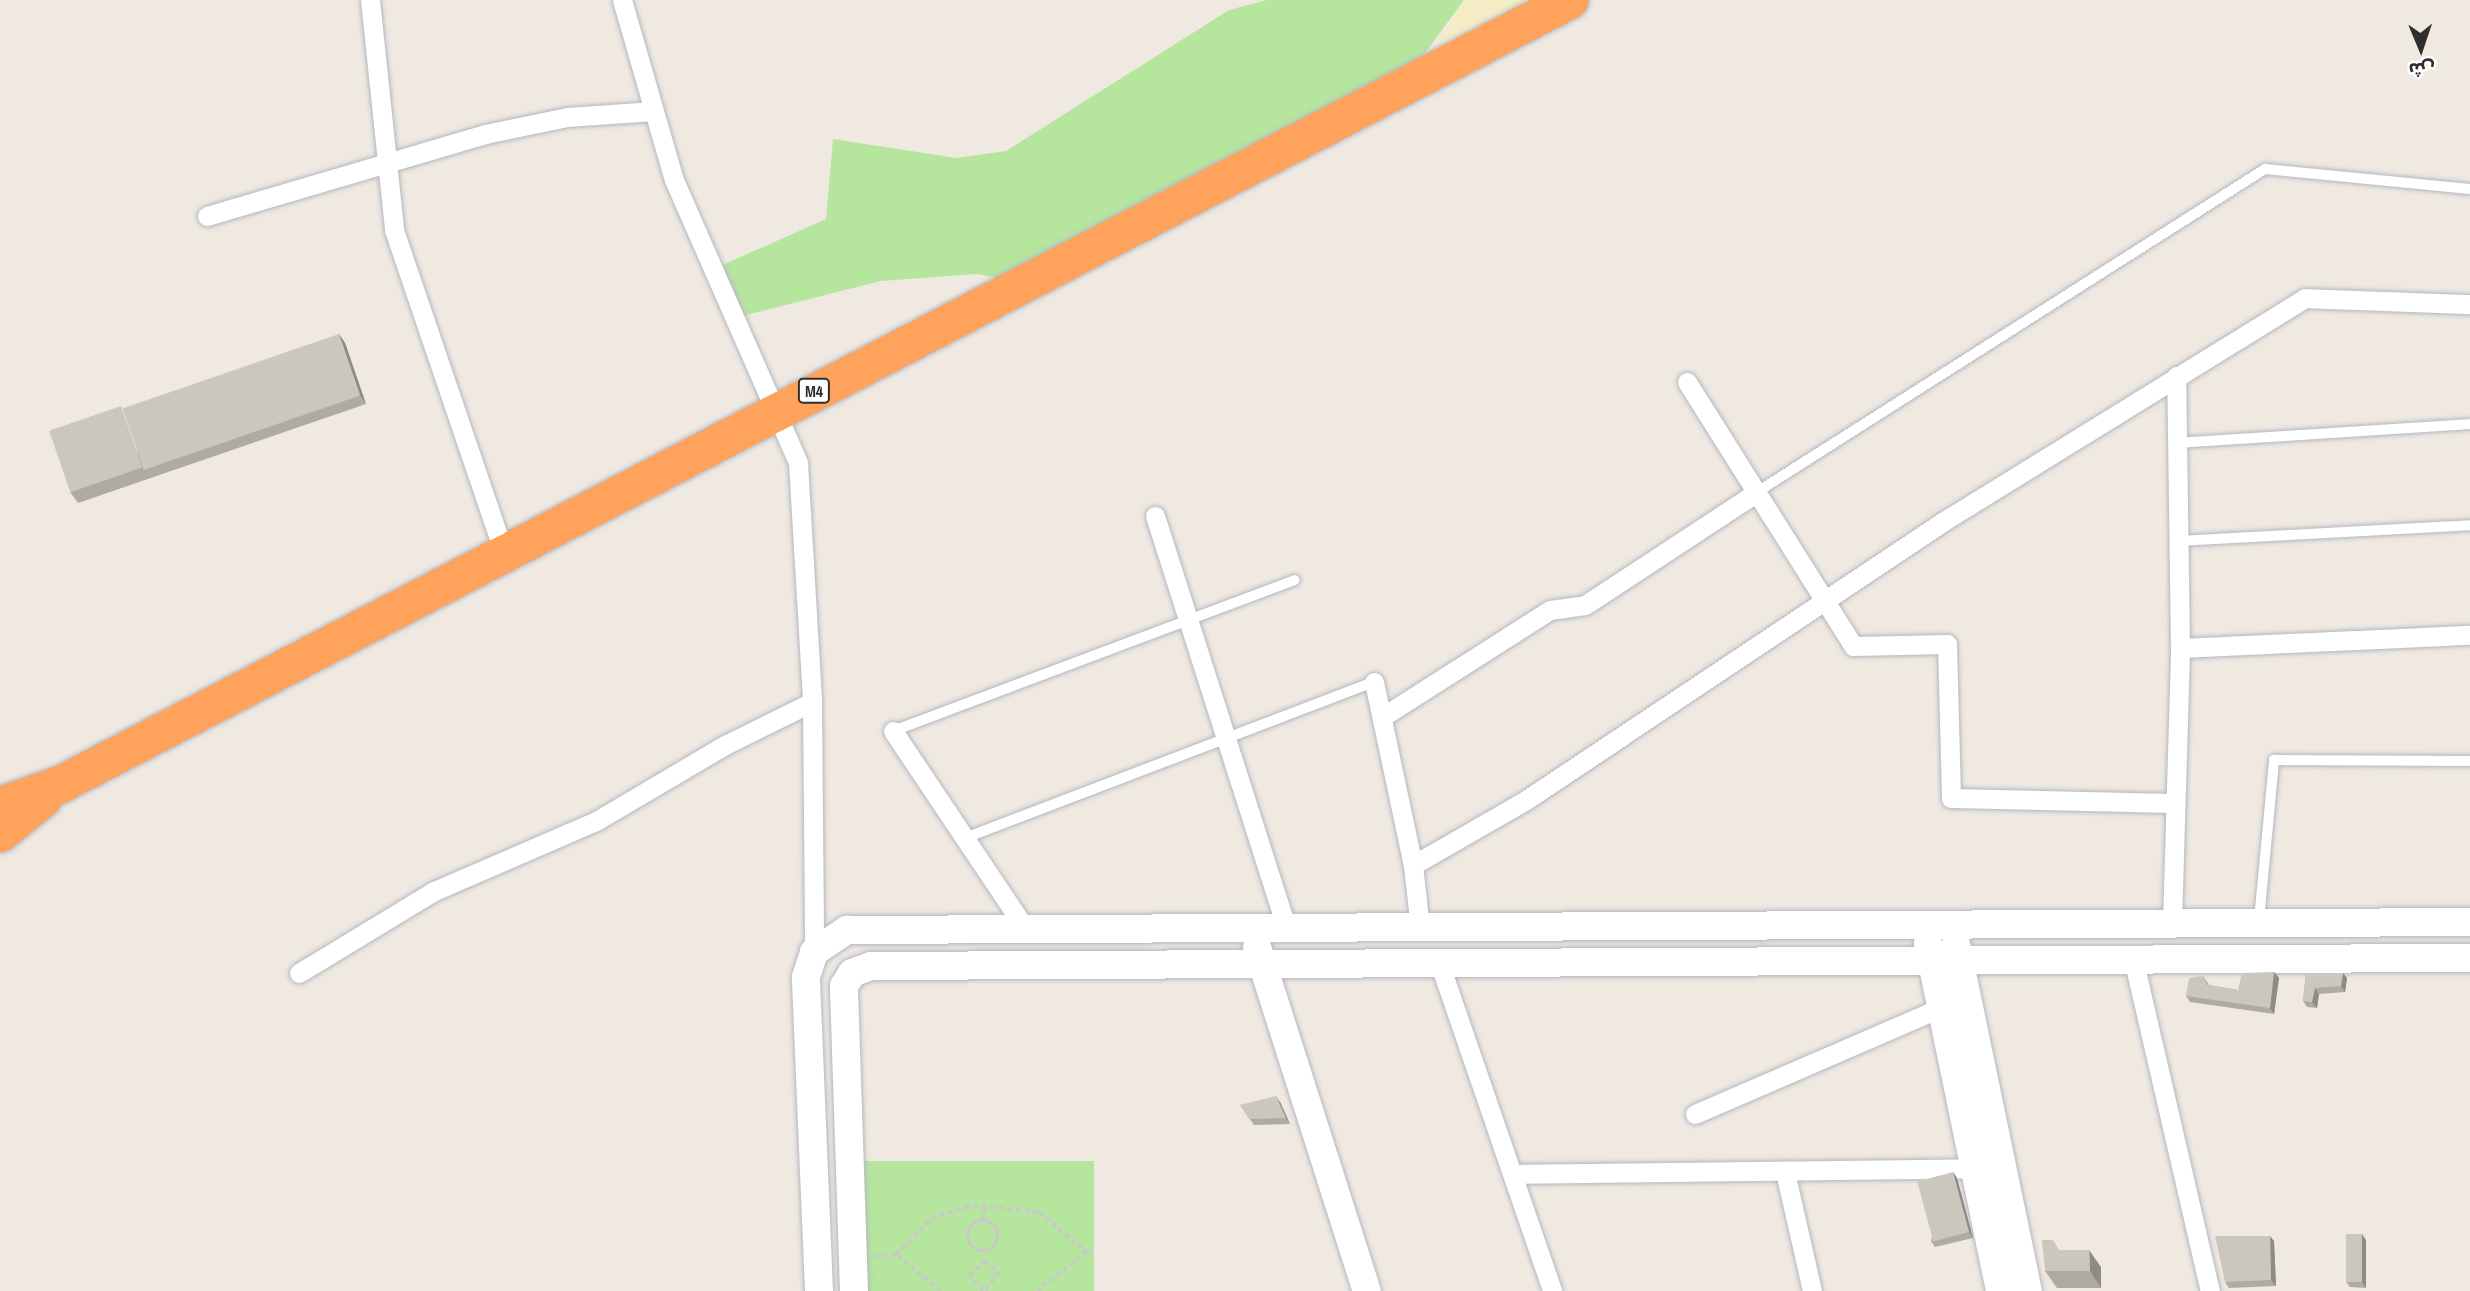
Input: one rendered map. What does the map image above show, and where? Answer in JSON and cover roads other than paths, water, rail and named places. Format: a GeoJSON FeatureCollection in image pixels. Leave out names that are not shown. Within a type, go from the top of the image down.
{"type":"FeatureCollection","features":[{"type":"Feature","properties":{"kind":"highway","name":"M4"},"geometry":{"type":"LineString","coordinates":[[0,805],[60,783],[1563,2]]}},
{"type":"Feature","properties":{"kind":"highway","name":"M4"},"geometry":{"type":"LineString","coordinates":[[0,833],[60,783]]}},
{"type":"Feature","properties":{"kind":"street"},"geometry":{"type":"LineString","coordinates":[[370,0],[384,162],[394,230],[503,551]]}},
{"type":"Feature","properties":{"kind":"street"},"geometry":{"type":"LineString","coordinates":[[622,0],[654,111],[701,248],[777,411],[798,463],[804,511],[812,702],[814,952],[806,977],[819,1291]]}},
{"type":"Feature","properties":{"kind":"street"},"geometry":{"type":"LineString","coordinates":[[207,216],[384,162],[567,117],[654,111]]}},
{"type":"Feature","properties":{"kind":"street"},"geometry":{"type":"LineString","coordinates":[[1413,865],[1537,793],[1824,599],[2176,376],[2305,298],[2470,304]]}},
{"type":"Feature","properties":{"kind":"street"},"geometry":{"type":"LineString","coordinates":[[2172,923],[2180,648],[2176,376]]}},
{"type":"Feature","properties":{"kind":"street"},"geometry":{"type":"LineString","coordinates":[[1687,382],[1853,646],[1947,644],[1951,798],[2175,803]]}},
{"type":"Feature","properties":{"kind":"street"},"geometry":{"type":"LineString","coordinates":[[1382,717],[1550,610],[1585,605],[1757,492]]}},
{"type":"Feature","properties":{"kind":"street"},"geometry":{"type":"LineString","coordinates":[[1155,516],[1193,621],[1222,738],[1287,929]]}},
{"type":"Feature","properties":{"kind":"street"},"geometry":{"type":"LineString","coordinates":[[2180,648],[2470,635]]}},
{"type":"Feature","properties":{"kind":"street"},"geometry":{"type":"LineString","coordinates":[[1374,682],[1413,865],[1420,928]]}},
{"type":"Feature","properties":{"kind":"street"},"geometry":{"type":"LineString","coordinates":[[299,973],[432,892],[596,821],[725,745],[812,702]]}},
{"type":"Feature","properties":{"kind":"street"},"geometry":{"type":"LineString","coordinates":[[893,732],[1025,928]]}},
{"type":"Feature","properties":{"kind":"street"},"geometry":{"type":"LineString","coordinates":[[814,952],[835,936],[864,928],[1924,927],[2470,922]]}},
{"type":"Feature","properties":{"kind":"street"},"geometry":{"type":"LineString","coordinates":[[1953,926],[1941,1007],[2000,1291]]}},
{"type":"Feature","properties":{"kind":"street"},"geometry":{"type":"LineString","coordinates":[[1924,927],[1946,960],[2028,1291]]}},
{"type":"Feature","properties":{"kind":"street"},"geometry":{"type":"LineString","coordinates":[[1251,929],[1367,1291]]}},
{"type":"Feature","properties":{"kind":"street"},"geometry":{"type":"LineString","coordinates":[[2133,958],[2210,1291]]}},
{"type":"Feature","properties":{"kind":"street"},"geometry":{"type":"LineString","coordinates":[[854,1291],[844,986],[852,974],[871,965],[2470,958]]}},
{"type":"Feature","properties":{"kind":"street"},"geometry":{"type":"LineString","coordinates":[[1439,962],[1552,1291]]}},
{"type":"Feature","properties":{"kind":"street"},"geometry":{"type":"LineString","coordinates":[[1695,1114],[1941,1007]]}},
{"type":"Feature","properties":{"kind":"street"},"geometry":{"type":"LineString","coordinates":[[1512,1174],[1973,1168]]}},
{"type":"Feature","properties":{"kind":"street"},"geometry":{"type":"LineString","coordinates":[[1785,1172],[1812,1291]]}},
{"type":"Feature","properties":{"kind":"lane"},"geometry":{"type":"LineString","coordinates":[[1757,492],[2264,169],[2470,189]]}},
{"type":"Feature","properties":{"kind":"lane"},"geometry":{"type":"LineString","coordinates":[[2177,443],[2470,424]]}},
{"type":"Feature","properties":{"kind":"lane"},"geometry":{"type":"LineString","coordinates":[[2178,541],[2470,525]]}},
{"type":"Feature","properties":{"kind":"lane"},"geometry":{"type":"LineString","coordinates":[[893,732],[1296,580]]}},
{"type":"Feature","properties":{"kind":"lane"},"geometry":{"type":"LineString","coordinates":[[965,838],[1374,682]]}},
{"type":"Feature","properties":{"kind":"lane"},"geometry":{"type":"LineString","coordinates":[[2259,923],[2274,760],[2470,761]]}}]}
